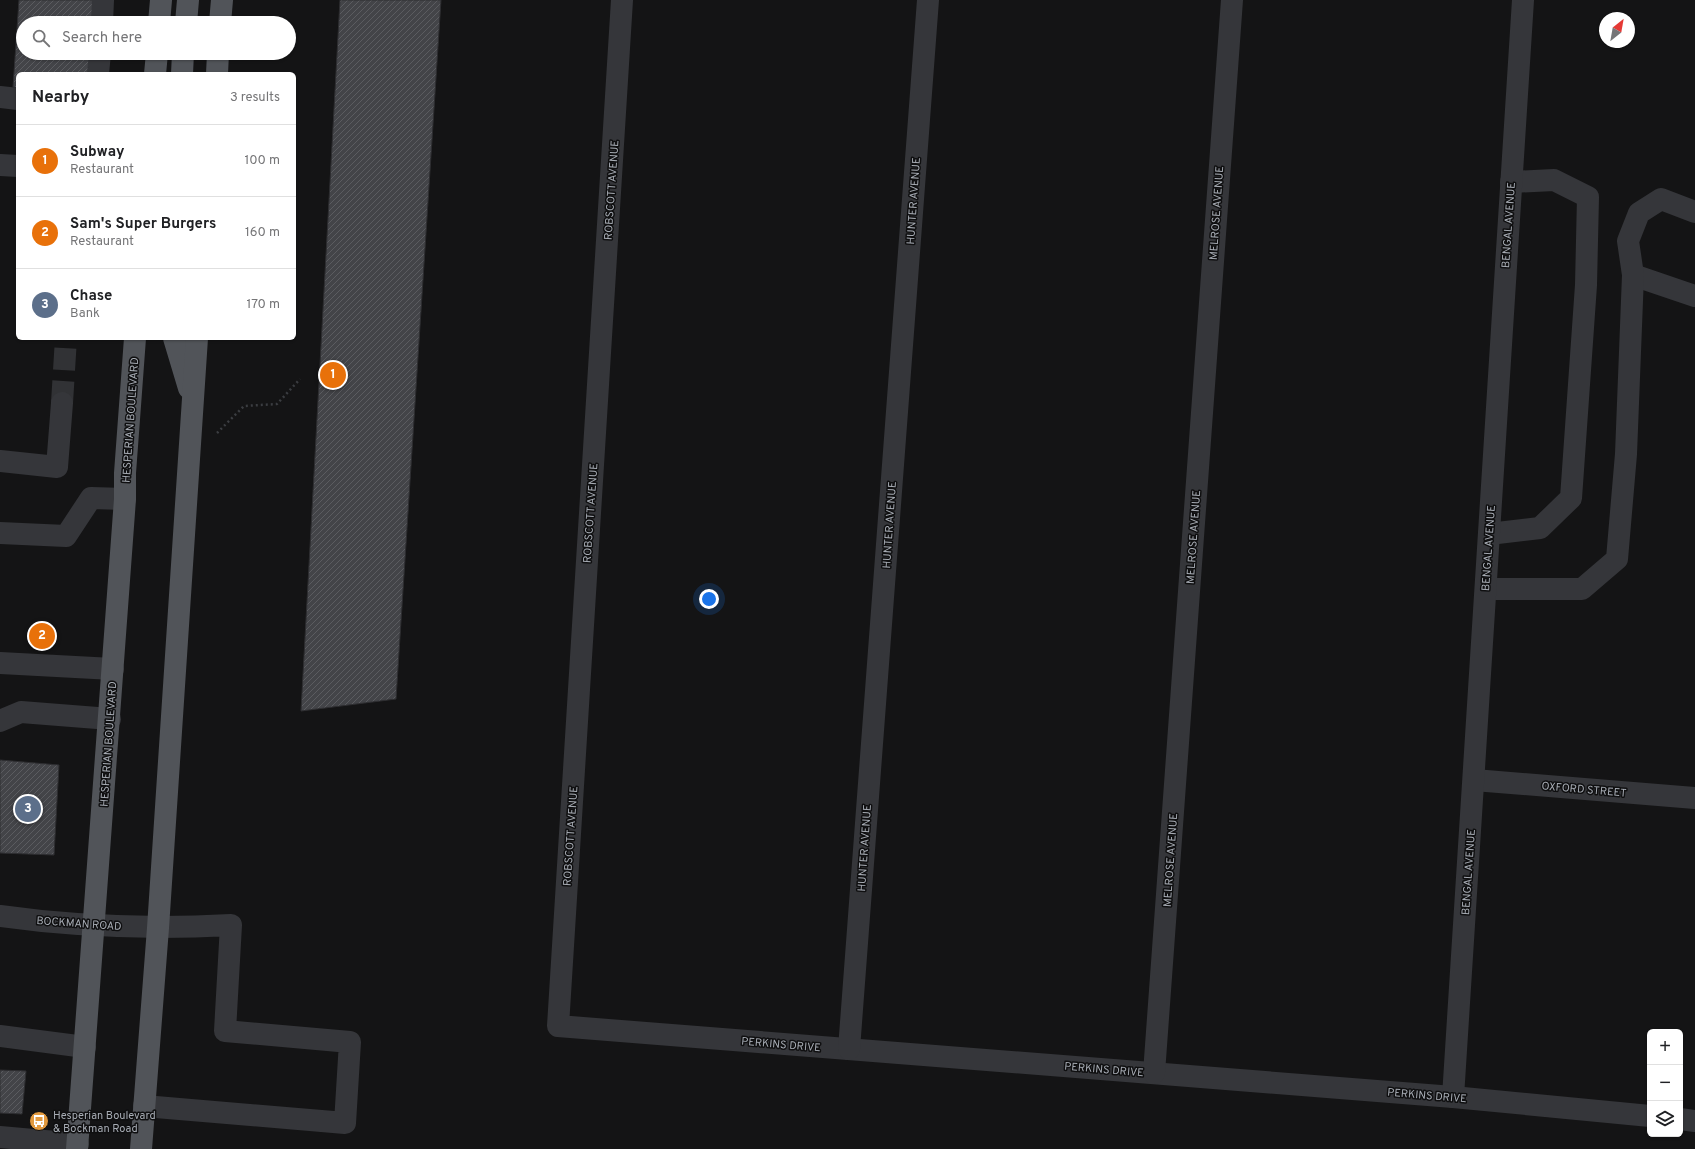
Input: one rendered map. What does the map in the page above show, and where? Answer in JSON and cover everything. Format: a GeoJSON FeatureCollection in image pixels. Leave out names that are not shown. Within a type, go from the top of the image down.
{"type":"FeatureCollection","features":[{"type":"Feature","properties":{"kind":"main road"},"geometry":{"type":"LineString","coordinates":[[160,16],[161,0]]}},
{"type":"Feature","properties":{"kind":"main road"},"geometry":{"type":"LineString","coordinates":[[187,16],[188,0]]}},
{"type":"Feature","properties":{"kind":"main road"},"geometry":{"type":"LineString","coordinates":[[221,16],[222,0]]}},
{"type":"Feature","properties":{"kind":"main road"},"geometry":{"type":"LineString","coordinates":[[155,72],[156,60]]}},
{"type":"Feature","properties":{"kind":"main road"},"geometry":{"type":"LineString","coordinates":[[182,72],[183,60]]}},
{"type":"Feature","properties":{"kind":"main road"},"geometry":{"type":"LineString","coordinates":[[217,72],[218,60]]}},
{"type":"Feature","properties":{"kind":"main road","name":"HESPERIAN BOULEVARD"},"geometry":{"type":"LineString","coordinates":[[77,1147],[110,719],[135,340]]}},
{"type":"Feature","properties":{"kind":"main road"},"geometry":{"type":"LineString","coordinates":[[175,340],[192,401]]}},
{"type":"Feature","properties":{"kind":"main road"},"geometry":{"type":"LineString","coordinates":[[141,1149],[158,928],[197,340]]}},
{"type":"Feature","properties":{"kind":"street"},"geometry":{"type":"LineString","coordinates":[[102,16],[103,0]]}},
{"type":"Feature","properties":{"kind":"street","name":"ROBSCOTT AVENUE"},"geometry":{"type":"LineString","coordinates":[[558,1026],[622,0]]}},
{"type":"Feature","properties":{"kind":"street","name":"HUNTER AVENUE"},"geometry":{"type":"LineString","coordinates":[[849,1049],[928,0]]}},
{"type":"Feature","properties":{"kind":"street","name":"MELROSE AVENUE"},"geometry":{"type":"LineString","coordinates":[[1154,1073],[1232,0]]}},
{"type":"Feature","properties":{"kind":"street","name":"BENGAL AVENUE"},"geometry":{"type":"LineString","coordinates":[[1454,1097],[1523,0]]}},
{"type":"Feature","properties":{"kind":"street"},"geometry":{"type":"LineString","coordinates":[[98,72],[99,60]]}},
{"type":"Feature","properties":{"kind":"street"},"geometry":{"type":"LineString","coordinates":[[0,98],[16,99]]}},
{"type":"Feature","properties":{"kind":"street"},"geometry":{"type":"LineString","coordinates":[[0,165],[16,166]]}},
{"type":"Feature","properties":{"kind":"street"},"geometry":{"type":"LineString","coordinates":[[1489,534],[1540,528],[1571,498],[1586,285],[1588,198],[1554,180],[1511,182]]}},
{"type":"Feature","properties":{"kind":"street"},"geometry":{"type":"LineString","coordinates":[[1486,589],[1582,589],[1617,559],[1626,454],[1632,274],[1628,241],[1639,213],[1661,199],[1695,212]]}},
{"type":"Feature","properties":{"kind":"street"},"geometry":{"type":"LineString","coordinates":[[1632,274],[1695,296]]}},
{"type":"Feature","properties":{"kind":"street"},"geometry":{"type":"LineString","coordinates":[[0,461],[57,467],[62,403]]}},
{"type":"Feature","properties":{"kind":"street"},"geometry":{"type":"LineString","coordinates":[[0,533],[66,536],[91,498],[125,499]]}},
{"type":"Feature","properties":{"kind":"street"},"geometry":{"type":"LineString","coordinates":[[0,663],[113,669]]}},
{"type":"Feature","properties":{"kind":"street"},"geometry":{"type":"LineString","coordinates":[[0,721],[21,712],[110,719]]}},
{"type":"Feature","properties":{"kind":"street","name":"OXFORD STREET"},"geometry":{"type":"LineString","coordinates":[[1474,780],[1695,798]]}},
{"type":"Feature","properties":{"kind":"street","name":"BOCKMAN ROAD"},"geometry":{"type":"LineString","coordinates":[[0,916],[37,921],[158,928],[231,925],[225,1031],[350,1042],[345,1123],[144,1106]]}},
{"type":"Feature","properties":{"kind":"street","name":"PERKINS DRIVE"},"geometry":{"type":"LineString","coordinates":[[558,1026],[1454,1097],[1647,1116]]}},
{"type":"Feature","properties":{"kind":"street"},"geometry":{"type":"LineString","coordinates":[[0,1036],[85,1047]]}},
{"type":"Feature","properties":{"kind":"street"},"geometry":{"type":"LineString","coordinates":[[1683,1119],[1695,1121]]}},
{"type":"Feature","properties":{"kind":"street"},"geometry":{"type":"LineString","coordinates":[[0,1137],[77,1147]]}},
{"type":"Feature","properties":{"kind":"path"},"geometry":{"type":"LineString","coordinates":[[216,434],[244,406],[277,404],[300,379]]}},
{"type":"Feature","properties":{"kind":"building"},"geometry":{"type":"Polygon","coordinates":[[[19,0],[98,0],[97,16],[18,16],[19,0]]]}},
{"type":"Feature","properties":{"kind":"building"},"geometry":{"type":"Polygon","coordinates":[[[340,0],[441,0],[396,699],[301,711],[340,0]]]}},
{"type":"Feature","properties":{"kind":"building"},"geometry":{"type":"Polygon","coordinates":[[[16,44],[16,60],[95,60],[94,72],[16,72],[16,88],[13,87],[16,44]]]}},
{"type":"Feature","properties":{"kind":"building"},"geometry":{"type":"Polygon","coordinates":[[[0,760],[59,765],[54,855],[0,853],[0,760]]]}},
{"type":"Feature","properties":{"kind":"building"},"geometry":{"type":"Polygon","coordinates":[[[0,1070],[26,1071],[22,1114],[0,1113],[0,1070]]]}},
{"type":"Feature","properties":{"kind":"tunnel"},"geometry":{"type":"LineString","coordinates":[[62,403],[66,340]]}},
{"type":"Feature","properties":{"kind":"place","name":"Subway"},"geometry":{"type":"Point","coordinates":[333,375]}},
{"type":"Feature","properties":{"kind":"place","name":"Sam's Super Burgers"},"geometry":{"type":"Point","coordinates":[42,636]}},
{"type":"Feature","properties":{"kind":"place","name":"Chase"},"geometry":{"type":"Point","coordinates":[28,809]}},
{"type":"Feature","properties":{"kind":"place","name":"Hesperian Boulevard & Bockman Road"},"geometry":{"type":"Point","coordinates":[39,1121]}}]}
